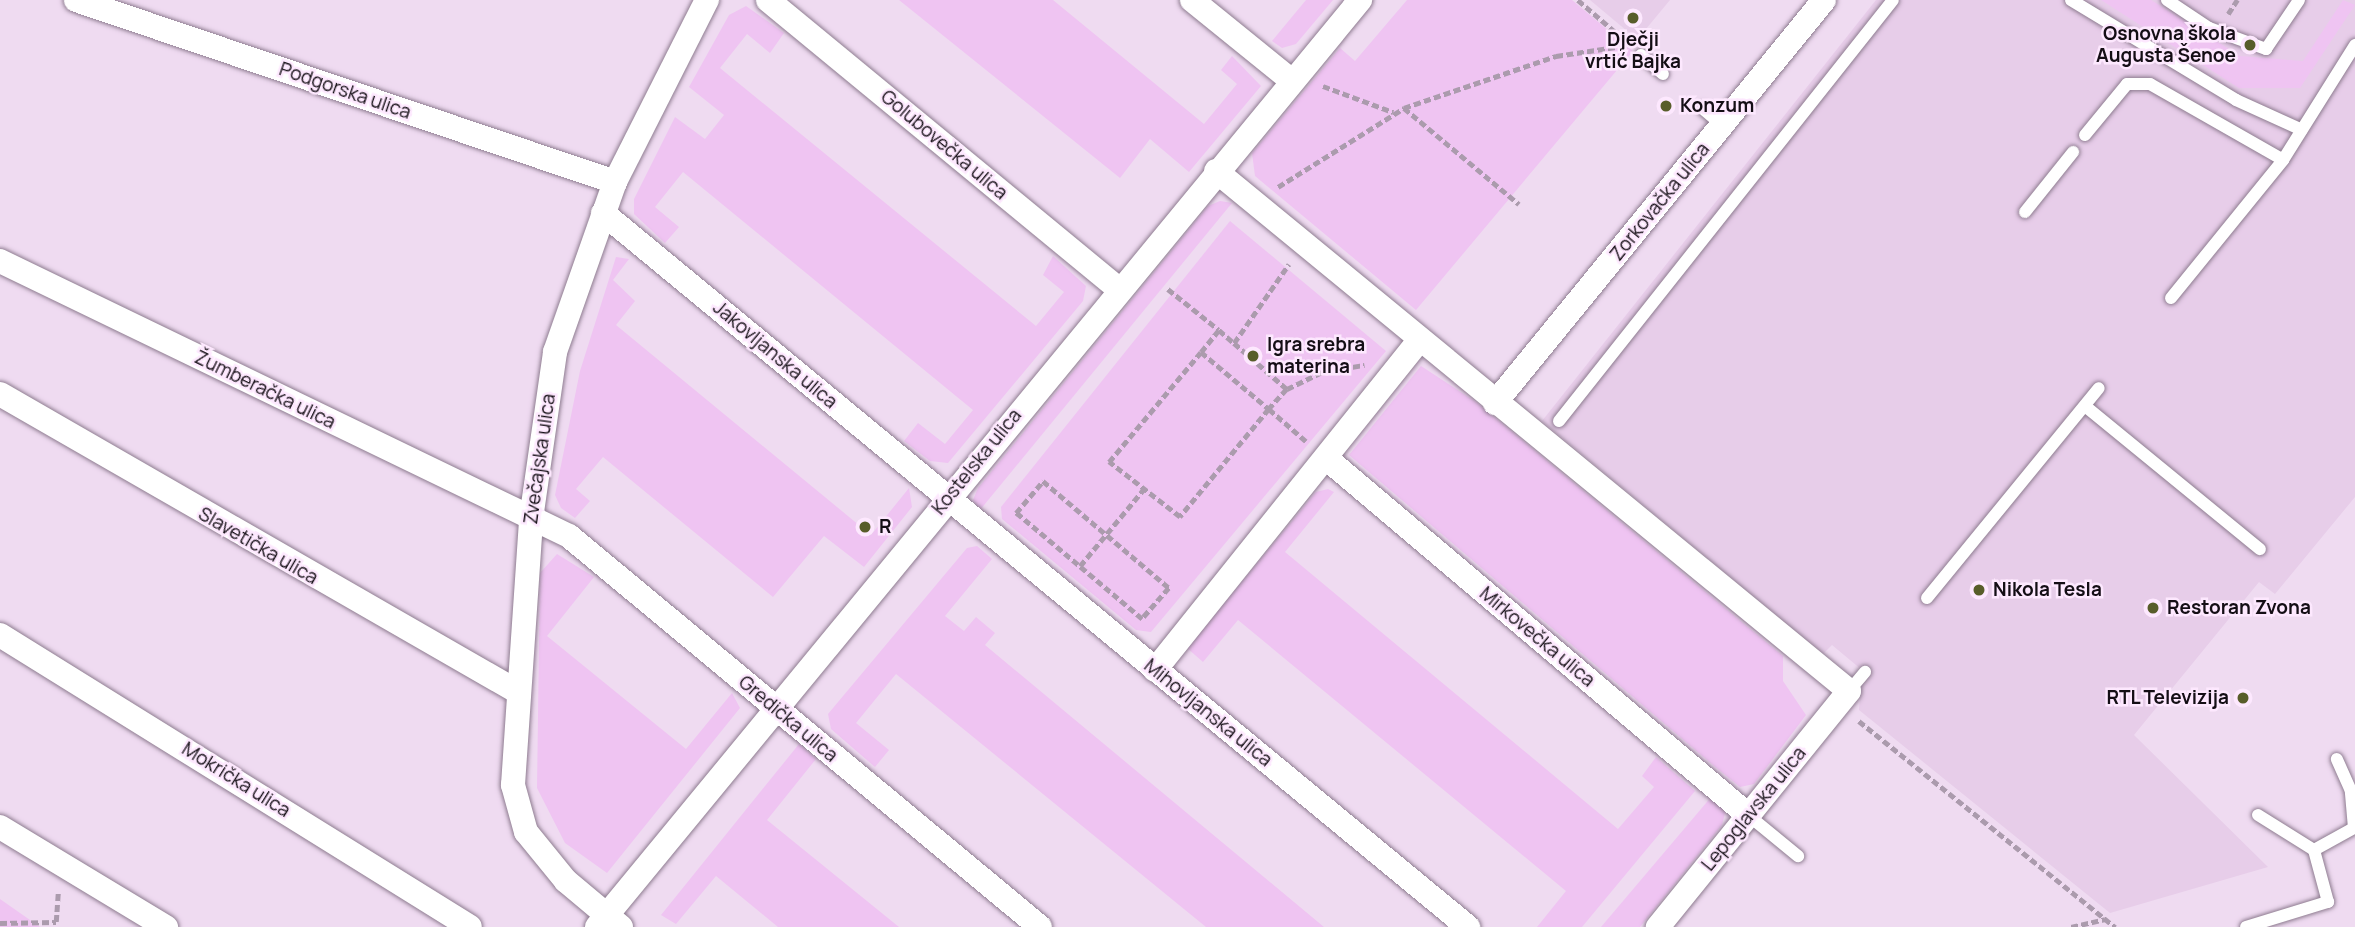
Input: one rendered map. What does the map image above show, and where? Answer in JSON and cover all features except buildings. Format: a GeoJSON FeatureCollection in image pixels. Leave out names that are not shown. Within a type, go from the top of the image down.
{"type":"FeatureCollection","features":[{"type":"Feature","properties":{"kind":"street","name":"Podgorska ulica"},"geometry":{"type":"LineString","coordinates":[[76,0],[615,181]]}},
{"type":"Feature","properties":{"kind":"street","name":"Zvečajska ulica"},"geometry":{"type":"LineString","coordinates":[[608,923],[566,881],[526,832],[513,785],[531,519],[555,352],[615,181],[707,0]]}},
{"type":"Feature","properties":{"kind":"street","name":"Golubovečka ulica"},"geometry":{"type":"LineString","coordinates":[[768,0],[1119,289]]}},
{"type":"Feature","properties":{"kind":"street"},"geometry":{"type":"LineString","coordinates":[[1192,0],[1296,77]]}},
{"type":"Feature","properties":{"kind":"street","name":"Kostelska ulica"},"geometry":{"type":"LineString","coordinates":[[608,923],[775,708],[1360,0]]}},
{"type":"Feature","properties":{"kind":"street","name":"Zorkovačka ulica"},"geometry":{"type":"LineString","coordinates":[[1495,403],[1824,0]]}},
{"type":"Feature","properties":{"kind":"street"},"geometry":{"type":"LineString","coordinates":[[1216,171],[1419,341],[1849,691]]}},
{"type":"Feature","properties":{"kind":"street","name":"Jakovljanska ulica"},"geometry":{"type":"LineString","coordinates":[[603,213],[948,498]]}},
{"type":"Feature","properties":{"kind":"street","name":"Žumberačka ulica"},"geometry":{"type":"LineString","coordinates":[[0,261],[531,519]]}},
{"type":"Feature","properties":{"kind":"street"},"geometry":{"type":"LineString","coordinates":[[1155,670],[1419,341]]}},
{"type":"Feature","properties":{"kind":"street","name":"Slavetička ulica"},"geometry":{"type":"LineString","coordinates":[[0,394],[518,692]]}},
{"type":"Feature","properties":{"kind":"street","name":"Mirkovečka ulica"},"geometry":{"type":"LineString","coordinates":[[1326,458],[1748,815]]}},
{"type":"Feature","properties":{"kind":"street","name":"Mihovljanska ulica"},"geometry":{"type":"LineString","coordinates":[[948,498],[1468,927]]}},
{"type":"Feature","properties":{"kind":"street","name":"Gredička ulica"},"geometry":{"type":"LineString","coordinates":[[531,519],[569,536],[1040,927]]}},
{"type":"Feature","properties":{"kind":"street","name":"Mokrička ulica"},"geometry":{"type":"LineString","coordinates":[[0,635],[470,927]]}},
{"type":"Feature","properties":{"kind":"street","name":"Lepoglavska ulica"},"geometry":{"type":"LineString","coordinates":[[1658,927],[1849,691]]}},
{"type":"Feature","properties":{"kind":"street"},"geometry":{"type":"LineString","coordinates":[[0,827],[166,927]]}},
{"type":"Feature","properties":{"kind":"lane"},"geometry":{"type":"LineString","coordinates":[[1559,421],[1893,0]]}},
{"type":"Feature","properties":{"kind":"lane"},"geometry":{"type":"LineString","coordinates":[[2071,0],[2236,100],[2302,130]]}},
{"type":"Feature","properties":{"kind":"lane"},"geometry":{"type":"LineString","coordinates":[[2167,0],[2209,28],[2266,49],[2299,0]]}},
{"type":"Feature","properties":{"kind":"lane"},"geometry":{"type":"LineString","coordinates":[[2171,298],[2283,160],[2355,45]]}},
{"type":"Feature","properties":{"kind":"lane"},"geometry":{"type":"LineString","coordinates":[[1641,55],[1663,74]]}},
{"type":"Feature","properties":{"kind":"lane"},"geometry":{"type":"LineString","coordinates":[[2085,135],[2127,84],[2150,84],[2283,160]]}},
{"type":"Feature","properties":{"kind":"lane"},"geometry":{"type":"LineString","coordinates":[[1703,108],[1722,125]]}},
{"type":"Feature","properties":{"kind":"lane"},"geometry":{"type":"LineString","coordinates":[[2025,212],[2073,152]]}},
{"type":"Feature","properties":{"kind":"lane"},"geometry":{"type":"LineString","coordinates":[[1927,598],[2099,388]]}},
{"type":"Feature","properties":{"kind":"lane"},"geometry":{"type":"LineString","coordinates":[[2085,406],[2260,549]]}},
{"type":"Feature","properties":{"kind":"lane"},"geometry":{"type":"LineString","coordinates":[[1849,691],[1865,672]]}},
{"type":"Feature","properties":{"kind":"lane"},"geometry":{"type":"LineString","coordinates":[[2314,850],[2354,828],[2351,791],[2337,759]]}},
{"type":"Feature","properties":{"kind":"lane"},"geometry":{"type":"LineString","coordinates":[[1748,815],[1798,856]]}},
{"type":"Feature","properties":{"kind":"lane"},"geometry":{"type":"LineString","coordinates":[[2246,927],[2328,902],[2314,850],[2258,815]]}},
{"type":"Feature","properties":{"kind":"path"},"geometry":{"type":"LineString","coordinates":[[1578,0],[1641,55]]}},
{"type":"Feature","properties":{"kind":"path"},"geometry":{"type":"LineString","coordinates":[[1266,195],[1404,108],[1556,56],[1630,45]]}},
{"type":"Feature","properties":{"kind":"path"},"geometry":{"type":"LineString","coordinates":[[1296,77],[1394,113]]}},
{"type":"Feature","properties":{"kind":"path"},"geometry":{"type":"LineString","coordinates":[[1404,108],[1519,204]]}},
{"type":"Feature","properties":{"kind":"path"},"geometry":{"type":"LineString","coordinates":[[1234,343],[1270,298],[1302,242]]}},
{"type":"Feature","properties":{"kind":"path"},"geometry":{"type":"LineString","coordinates":[[1168,289],[1287,389]]}},
{"type":"Feature","properties":{"kind":"path"},"geometry":{"type":"LineString","coordinates":[[1219,330],[1109,462],[1180,517],[1287,389],[1322,372],[1367,365],[1388,381]]}},
{"type":"Feature","properties":{"kind":"path"},"geometry":{"type":"LineString","coordinates":[[1200,352],[1326,458]]}},
{"type":"Feature","properties":{"kind":"path"},"geometry":{"type":"LineString","coordinates":[[1043,481],[1106,535],[1170,588],[1143,619],[1016,513],[1043,481]]}},
{"type":"Feature","properties":{"kind":"path"},"geometry":{"type":"LineString","coordinates":[[1060,591],[1144,489]]}},
{"type":"Feature","properties":{"kind":"path"},"geometry":{"type":"LineString","coordinates":[[1863,726],[2115,927]]}},
{"type":"Feature","properties":{"kind":"path"},"geometry":{"type":"LineString","coordinates":[[0,923],[56,922],[58,893]]}},
{"type":"Feature","properties":{"kind":"path"},"geometry":{"type":"LineString","coordinates":[[2071,927],[2105,919]]}},
{"type":"Feature","properties":{"kind":"shaded area"},"geometry":{"type":"Polygon","coordinates":[[[899,0],[1053,0],[1204,124],[1237,84],[1221,70],[1232,56],[1261,86],[1189,172],[1150,139],[1120,178],[899,0]]]}},
{"type":"Feature","properties":{"kind":"shaded area"},"geometry":{"type":"Polygon","coordinates":[[[1306,0],[1333,0],[1296,44],[1282,48],[1272,41],[1306,0]]]}},
{"type":"Feature","properties":{"kind":"shaded area"},"geometry":{"type":"Polygon","coordinates":[[[1407,0],[1572,0],[1633,51],[1416,310],[1255,176],[1252,153],[1340,48],[1355,61],[1407,0]]]}},
{"type":"Feature","properties":{"kind":"shaded area","name":"Dječji vrtić Bajka"},"geometry":{"type":"Polygon","coordinates":[[[1590,0],[1670,0],[1641,35],[1633,36],[1590,0]]]}},
{"type":"Feature","properties":{"kind":"shaded area"},"geometry":{"type":"Polygon","coordinates":[[[1876,0],[2355,0],[2355,497],[2275,594],[2259,582],[2134,735],[2268,867],[2110,913],[1859,710],[1862,670],[1832,645],[1823,654],[1542,421],[1876,0]]]}},
{"type":"Feature","properties":{"kind":"shaded area"},"geometry":{"type":"Polygon","coordinates":[[[2101,0],[2151,0],[2240,56],[2303,61],[2343,0],[2355,5],[2300,88],[2239,88],[2101,0]]]}},
{"type":"Feature","properties":{"kind":"shaded area"},"geometry":{"type":"Polygon","coordinates":[[[746,6],[784,33],[770,53],[747,34],[720,68],[1036,326],[1064,292],[1043,275],[1053,256],[1086,286],[1083,301],[948,463],[930,461],[904,441],[918,423],[945,444],[973,410],[683,172],[655,207],[679,227],[665,243],[634,214],[634,199],[675,117],[705,139],[724,115],[689,87],[729,15],[746,6]]]}},
{"type":"Feature","properties":{"kind":"shaded area"},"geometry":{"type":"Polygon","coordinates":[[[1220,201],[1232,203],[980,510],[973,500],[978,488],[1208,206],[1220,201]]]}},
{"type":"Feature","properties":{"kind":"shaded area"},"geometry":{"type":"Polygon","coordinates":[[[1230,221],[1386,351],[1151,632],[1136,630],[1002,519],[1001,507],[1230,221]]]}},
{"type":"Feature","properties":{"kind":"shaded area"},"geometry":{"type":"Polygon","coordinates":[[[616,257],[629,259],[613,280],[635,301],[616,325],[871,535],[909,488],[912,507],[864,567],[824,536],[773,597],[603,457],[576,489],[590,501],[575,518],[561,508],[555,495],[580,371],[616,257]]]}},
{"type":"Feature","properties":{"kind":"shaded area"},"geometry":{"type":"Polygon","coordinates":[[[1421,366],[1476,402],[1783,656],[1783,681],[1806,715],[1754,784],[1740,787],[1714,766],[1349,455],[1421,366]]]}},
{"type":"Feature","properties":{"kind":"shaded area"},"geometry":{"type":"Polygon","coordinates":[[[1328,489],[1334,492],[1285,552],[1618,829],[1654,787],[1642,776],[1656,757],[1695,791],[1582,927],[1537,927],[1566,891],[1238,620],[1203,662],[1187,648],[1316,492],[1328,489]]]}},
{"type":"Feature","properties":{"kind":"shaded area"},"geometry":{"type":"Polygon","coordinates":[[[977,546],[992,559],[945,616],[964,631],[976,617],[995,633],[985,645],[1324,927],[1206,927],[896,674],[856,723],[889,750],[875,767],[831,729],[828,714],[967,548],[977,546]]]}},
{"type":"Feature","properties":{"kind":"shaded area"},"geometry":{"type":"Polygon","coordinates":[[[557,554],[594,577],[547,636],[686,749],[732,693],[740,708],[607,873],[565,843],[537,788],[540,573],[557,554]]]}},
{"type":"Feature","properties":{"kind":"shaded area"},"geometry":{"type":"Polygon","coordinates":[[[799,744],[816,759],[767,820],[899,927],[778,927],[716,876],[676,924],[661,915],[799,744]]]}},
{"type":"Feature","properties":{"kind":"shaded area"},"geometry":{"type":"Polygon","coordinates":[[[1712,796],[1726,809],[1722,825],[1640,927],[1601,927],[1712,796]]]}},
{"type":"Feature","properties":{"kind":"shaded area"},"geometry":{"type":"Polygon","coordinates":[[[0,899],[40,927],[0,927],[0,899]]]}},
{"type":"Feature","properties":{"kind":"place","name":"Dječji vrtić Bajka"},"geometry":{"type":"Point","coordinates":[1633,18]}},
{"type":"Feature","properties":{"kind":"place","name":"Osnovna škola Augusta Šenoe"},"geometry":{"type":"Point","coordinates":[2250,45]}},
{"type":"Feature","properties":{"kind":"place","name":"Konzum"},"geometry":{"type":"Point","coordinates":[1666,106]}},
{"type":"Feature","properties":{"kind":"place","name":"Igra srebra materina"},"geometry":{"type":"Point","coordinates":[1253,356]}},
{"type":"Feature","properties":{"kind":"place","name":"R"},"geometry":{"type":"Point","coordinates":[865,527]}},
{"type":"Feature","properties":{"kind":"place","name":"Nikola Tesla"},"geometry":{"type":"Point","coordinates":[1979,590]}},
{"type":"Feature","properties":{"kind":"place","name":"Restoran Zvona"},"geometry":{"type":"Point","coordinates":[2153,608]}},
{"type":"Feature","properties":{"kind":"place","name":"RTL Televizija"},"geometry":{"type":"Point","coordinates":[2243,698]}}]}
